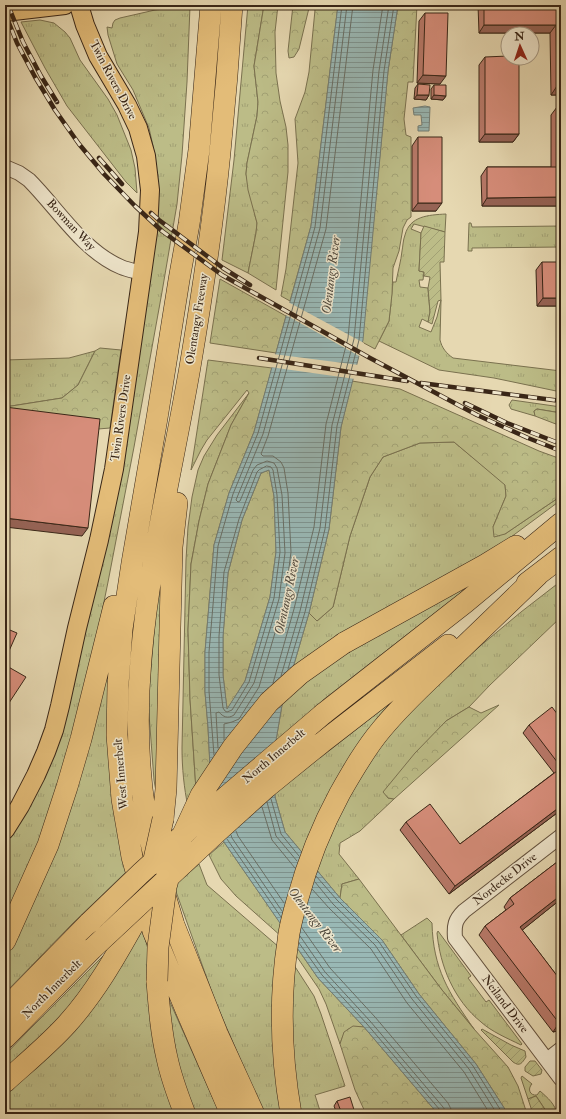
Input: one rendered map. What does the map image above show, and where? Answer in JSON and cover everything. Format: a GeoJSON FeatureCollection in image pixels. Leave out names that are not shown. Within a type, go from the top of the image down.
{"type":"FeatureCollection","features":[{"type":"Feature","properties":{"kind":"highway","name":"Olentangy Freeway"},"geometry":{"type":"LineString","coordinates":[[157,418],[189,224],[199,150],[210,11]]}},
{"type":"Feature","properties":{"kind":"highway","name":"Olentangy Freeway"},"geometry":{"type":"LineString","coordinates":[[143,631],[153,566],[188,373],[210,236],[220,160],[232,11]]}},
{"type":"Feature","properties":{"kind":"highway"},"geometry":{"type":"LineString","coordinates":[[5,1082],[33,1058],[68,1024],[92,993],[112,963],[136,920],[146,892],[163,819],[166,789],[172,547],[183,443],[188,373]]}},
{"type":"Feature","properties":{"kind":"highway"},"geometry":{"type":"LineString","coordinates":[[5,941],[48,845],[81,739],[102,657],[157,418]]}},
{"type":"Feature","properties":{"kind":"highway","name":"West Innerbelt"},"geometry":{"type":"LineString","coordinates":[[157,418],[122,629],[118,684],[117,735],[122,799],[132,857],[153,932],[231,1114]]}},
{"type":"Feature","properties":{"kind":"highway"},"geometry":{"type":"LineString","coordinates":[[185,1114],[167,1058],[160,1016],[157,981],[158,947],[166,887],[177,847],[201,795],[233,747],[269,702],[300,674],[344,643],[485,565],[561,519]]}},
{"type":"Feature","properties":{"kind":"highway","name":"North Innerbelt"},"geometry":{"type":"LineString","coordinates":[[5,1009],[89,923],[141,873],[207,814],[323,714],[466,602],[561,523]]}},
{"type":"Feature","properties":{"kind":"highway","name":"North Innerbelt"},"geometry":{"type":"LineString","coordinates":[[5,1038],[93,948],[267,787],[320,744],[561,557]]}},
{"type":"Feature","properties":{"kind":"highway"},"geometry":{"type":"LineString","coordinates":[[291,1114],[283,1049],[282,1010],[284,971],[288,940],[303,879],[314,848],[332,807],[351,773],[380,731],[415,693],[538,575]]}},
{"type":"Feature","properties":{"kind":"highway","name":"West Innerbelt"},"geometry":{"type":"LineString","coordinates":[[143,631],[138,734],[143,796],[153,852],[174,924],[217,1033],[254,1114]]}},
{"type":"Feature","properties":{"kind":"main road"},"geometry":{"type":"LineString","coordinates":[[5,12],[66,5]]}},
{"type":"Feature","properties":{"kind":"main road","name":"Twin Rivers Drive"},"geometry":{"type":"LineString","coordinates":[[5,830],[36,776],[54,730],[60,706],[114,469],[148,232],[150,190],[146,156],[138,128],[127,105],[98,56],[85,25],[79,5]]}},
{"type":"Feature","properties":{"kind":"street","name":"Bowman Way"},"geometry":{"type":"LineString","coordinates":[[5,167],[19,173],[29,180],[80,238],[97,252],[122,268],[142,273]]}},
{"type":"Feature","properties":{"kind":"street","name":"Nordecke Drive"},"geometry":{"type":"LineString","coordinates":[[454,927],[458,917],[464,911],[561,836]]}},
{"type":"Feature","properties":{"kind":"street","name":"Neiland Drive"},"geometry":{"type":"LineString","coordinates":[[454,927],[455,938],[561,1079]]}},
{"type":"Feature","properties":{"kind":"street"},"geometry":{"type":"LineString","coordinates":[[547,1060],[561,1049]]}},
{"type":"Feature","properties":{"kind":"green space"},"geometry":{"type":"Polygon","coordinates":[[[248,5],[264,5],[254,66],[258,102],[257,116],[246,174],[257,223],[248,273],[222,260],[234,160],[248,5]]]}},
{"type":"Feature","properties":{"kind":"green space"},"geometry":{"type":"Polygon","coordinates":[[[264,5],[278,5],[275,32],[276,73],[288,145],[288,172],[276,290],[248,273],[257,223],[248,190],[246,174],[257,116],[258,102],[254,66],[264,5]]]}},
{"type":"Feature","properties":{"kind":"green space"},"geometry":{"type":"Polygon","coordinates":[[[293,5],[338,5],[311,226],[290,301],[281,296],[286,269],[298,163],[295,119],[305,92],[309,72],[315,10],[309,8],[299,49],[294,57],[289,58],[288,51],[293,5]]]}},
{"type":"Feature","properties":{"kind":"green space"},"geometry":{"type":"Polygon","coordinates":[[[398,5],[417,5],[413,82],[408,82],[404,119],[406,135],[411,137],[411,217],[407,220],[403,228],[399,251],[393,268],[389,321],[375,349],[362,342],[388,71],[398,5]]]}},
{"type":"Feature","properties":{"kind":"green space"},"geometry":{"type":"Polygon","coordinates":[[[190,6],[187,82],[177,204],[134,447],[108,582],[93,656],[50,820],[5,924],[5,841],[57,738],[158,187],[156,165],[149,128],[133,90],[117,64],[107,27],[112,28],[115,20],[120,18],[155,10],[190,6]]]}},
{"type":"Feature","properties":{"kind":"green space"},"geometry":{"type":"Polygon","coordinates":[[[40,20],[54,23],[70,38],[80,60],[108,99],[117,115],[131,150],[135,168],[137,193],[126,182],[67,106],[45,68],[21,22],[40,20]]]}},
{"type":"Feature","properties":{"kind":"green space"},"geometry":{"type":"Polygon","coordinates":[[[446,214],[445,232],[414,224],[411,229],[421,233],[419,271],[424,272],[423,280],[419,280],[420,287],[428,288],[430,312],[428,322],[422,319],[419,327],[431,332],[437,317],[441,300],[440,340],[443,348],[453,358],[561,371],[561,392],[494,378],[439,370],[379,341],[389,321],[393,282],[396,282],[407,229],[415,220],[426,216],[446,214]]]}},
{"type":"Feature","properties":{"kind":"green space"},"geometry":{"type":"Polygon","coordinates":[[[469,223],[471,223],[472,227],[561,226],[561,247],[472,248],[472,251],[468,251],[469,223]]]}},
{"type":"Feature","properties":{"kind":"green space"},"geometry":{"type":"Polygon","coordinates":[[[424,226],[445,232],[444,262],[440,262],[441,300],[438,301],[432,324],[428,322],[430,312],[428,288],[430,277],[424,276],[424,272],[419,271],[421,233],[424,226]]]}},
{"type":"Feature","properties":{"kind":"green space"},"geometry":{"type":"Polygon","coordinates":[[[220,279],[286,316],[276,353],[210,343],[220,279]]]}},
{"type":"Feature","properties":{"kind":"green space"},"geometry":{"type":"Polygon","coordinates":[[[100,348],[121,350],[110,428],[98,429],[5,416],[5,407],[62,398],[78,385],[95,351],[100,348]]]}},
{"type":"Feature","properties":{"kind":"green space"},"geometry":{"type":"Polygon","coordinates":[[[95,351],[78,385],[62,398],[5,407],[5,360],[69,358],[95,351]]]}},
{"type":"Feature","properties":{"kind":"green space"},"geometry":{"type":"Polygon","coordinates":[[[208,360],[272,368],[254,432],[229,493],[214,545],[205,652],[205,692],[210,765],[196,790],[190,699],[188,630],[191,564],[208,484],[231,425],[249,393],[247,390],[207,440],[191,470],[208,360]]]}},
{"type":"Feature","properties":{"kind":"green space"},"geometry":{"type":"Polygon","coordinates":[[[352,381],[400,389],[539,451],[561,459],[561,496],[505,534],[494,537],[493,527],[506,496],[505,485],[454,442],[420,443],[383,457],[370,477],[350,536],[333,607],[317,621],[309,613],[329,529],[341,427],[352,381]]]}},
{"type":"Feature","properties":{"kind":"green space"},"geometry":{"type":"Polygon","coordinates":[[[249,393],[231,425],[208,484],[191,564],[188,630],[190,699],[196,790],[188,807],[185,793],[182,748],[186,560],[192,497],[198,470],[204,456],[217,435],[249,393]]]}},
{"type":"Feature","properties":{"kind":"green space"},"geometry":{"type":"Polygon","coordinates":[[[512,400],[561,407],[561,413],[537,409],[534,411],[535,416],[511,409],[509,405],[512,400]]]}},
{"type":"Feature","properties":{"kind":"green space"},"geometry":{"type":"Polygon","coordinates":[[[537,409],[561,413],[561,426],[535,416],[534,411],[537,409]]]}},
{"type":"Feature","properties":{"kind":"green space"},"geometry":{"type":"Polygon","coordinates":[[[454,442],[505,484],[506,496],[493,527],[505,534],[561,496],[561,500],[511,537],[459,586],[463,591],[323,700],[320,758],[406,690],[388,733],[455,667],[561,581],[561,617],[469,707],[446,721],[388,798],[394,799],[360,831],[340,843],[339,854],[359,879],[342,884],[340,898],[285,832],[275,797],[273,758],[282,705],[309,613],[317,621],[333,607],[350,536],[370,477],[383,457],[420,443],[454,442]]]}},
{"type":"Feature","properties":{"kind":"green space"},"geometry":{"type":"Polygon","coordinates":[[[269,470],[274,496],[276,552],[270,597],[245,681],[227,710],[223,675],[223,636],[228,573],[242,520],[261,473],[269,470]]]}},
{"type":"Feature","properties":{"kind":"green space"},"geometry":{"type":"Polygon","coordinates":[[[162,567],[159,809],[154,780],[148,701],[156,610],[162,567]]]}},
{"type":"Feature","properties":{"kind":"green space"},"geometry":{"type":"Polygon","coordinates":[[[109,665],[126,872],[72,924],[5,993],[5,951],[109,665]]]}},
{"type":"Feature","properties":{"kind":"green space"},"geometry":{"type":"Polygon","coordinates":[[[499,705],[394,799],[388,798],[383,792],[415,753],[446,721],[469,707],[481,713],[499,705]]]}},
{"type":"Feature","properties":{"kind":"green space"},"geometry":{"type":"Polygon","coordinates":[[[224,842],[283,927],[282,937],[236,896],[221,879],[209,855],[224,842]]]}},
{"type":"Feature","properties":{"kind":"green space"},"geometry":{"type":"Polygon","coordinates":[[[199,864],[207,885],[280,948],[284,1114],[264,1114],[215,1001],[174,886],[199,864]]]}},
{"type":"Feature","properties":{"kind":"green space"},"geometry":{"type":"Polygon","coordinates":[[[359,879],[442,990],[508,1067],[518,1086],[527,1114],[508,1114],[476,1064],[419,994],[382,940],[340,898],[342,884],[359,879]]]}},
{"type":"Feature","properties":{"kind":"green space"},"geometry":{"type":"Polygon","coordinates":[[[427,918],[432,923],[435,954],[444,980],[457,1004],[474,1029],[442,990],[401,935],[427,918]]]}},
{"type":"Feature","properties":{"kind":"green space"},"geometry":{"type":"Polygon","coordinates":[[[141,927],[150,954],[178,1114],[5,1114],[5,1092],[141,927]]]}},
{"type":"Feature","properties":{"kind":"green space"},"geometry":{"type":"Polygon","coordinates":[[[438,931],[471,976],[468,978],[486,1002],[489,1000],[522,1044],[521,1045],[485,1026],[463,1003],[450,982],[445,970],[441,958],[437,933],[438,931]]]}},
{"type":"Feature","properties":{"kind":"green space"},"geometry":{"type":"Polygon","coordinates":[[[121,938],[96,979],[5,1075],[5,1055],[121,938]]]}},
{"type":"Feature","properties":{"kind":"green space"},"geometry":{"type":"Polygon","coordinates":[[[295,945],[318,978],[364,1027],[354,1027],[348,1030],[340,1044],[319,989],[293,951],[295,945]]]}},
{"type":"Feature","properties":{"kind":"green space"},"geometry":{"type":"Polygon","coordinates":[[[292,962],[314,996],[345,1086],[315,1095],[321,1114],[298,1114],[292,1083],[292,962]]]}},
{"type":"Feature","properties":{"kind":"green space"},"geometry":{"type":"Polygon","coordinates":[[[165,991],[220,1114],[190,1114],[183,1098],[165,991]]]}},
{"type":"Feature","properties":{"kind":"green space"},"geometry":{"type":"Polygon","coordinates":[[[353,1026],[364,1027],[438,1114],[366,1114],[355,1090],[340,1044],[344,1032],[353,1026]]]}},
{"type":"Feature","properties":{"kind":"green space"},"geometry":{"type":"Polygon","coordinates":[[[482,1029],[525,1051],[526,1057],[521,1064],[513,1062],[481,1030],[482,1029]]]}},
{"type":"Feature","properties":{"kind":"green space"},"geometry":{"type":"Polygon","coordinates":[[[530,1061],[535,1061],[542,1070],[541,1074],[533,1076],[525,1071],[525,1067],[530,1061]]]}},
{"type":"Feature","properties":{"kind":"green space"},"geometry":{"type":"Polygon","coordinates":[[[522,1076],[532,1084],[530,1086],[530,1092],[537,1095],[540,1091],[553,1104],[557,1114],[548,1114],[536,1096],[528,1099],[521,1078],[522,1076]]]}},
{"type":"Feature","properties":{"kind":"green space"},"geometry":{"type":"Polygon","coordinates":[[[536,1096],[548,1114],[533,1114],[528,1099],[536,1096]]]}},
{"type":"Feature","properties":{"kind":"water","name":"Olentangy River"},"geometry":{"type":"Polygon","coordinates":[[[338,5],[398,5],[388,71],[363,340],[341,427],[329,529],[309,613],[282,705],[273,758],[275,797],[285,832],[340,898],[382,940],[419,994],[476,1064],[508,1114],[438,1114],[364,1027],[318,978],[224,842],[212,809],[205,692],[205,652],[214,545],[229,493],[254,432],[311,226],[338,5]],[[269,470],[261,473],[242,520],[228,573],[223,636],[223,675],[227,709],[245,681],[270,597],[276,552],[274,496],[269,470]]]}},
{"type":"Feature","properties":{"kind":"water"},"geometry":{"type":"Polygon","coordinates":[[[425,106],[430,107],[429,131],[418,131],[418,126],[422,125],[421,115],[414,115],[413,108],[425,106]]]}},
{"type":"Feature","properties":{"kind":"pier"},"geometry":{"type":"Polygon","coordinates":[[[288,302],[364,343],[361,357],[284,314],[288,302]]]}},
{"type":"Feature","properties":{"kind":"pier"},"geometry":{"type":"Polygon","coordinates":[[[273,354],[359,365],[355,379],[270,367],[273,354]]]}},
{"type":"Feature","properties":{"kind":"building"},"geometry":{"type":"Polygon","coordinates":[[[484,5],[561,5],[561,86],[557,86],[556,25],[484,25],[484,5]]]}},
{"type":"Feature","properties":{"kind":"building"},"geometry":{"type":"Polygon","coordinates":[[[425,13],[448,13],[446,76],[423,75],[425,13]]]}},
{"type":"Feature","properties":{"kind":"building"},"geometry":{"type":"Polygon","coordinates":[[[500,56],[500,66],[519,66],[519,134],[485,134],[485,57],[500,56]]]}},
{"type":"Feature","properties":{"kind":"building"},"geometry":{"type":"Polygon","coordinates":[[[418,84],[430,85],[429,95],[417,95],[418,84]]]}},
{"type":"Feature","properties":{"kind":"building"},"geometry":{"type":"Polygon","coordinates":[[[434,85],[446,85],[446,96],[434,95],[434,85]]]}},
{"type":"Feature","properties":{"kind":"building"},"geometry":{"type":"Polygon","coordinates":[[[557,107],[561,107],[561,197],[487,198],[487,167],[557,167],[557,107]]]}},
{"type":"Feature","properties":{"kind":"building"},"geometry":{"type":"Polygon","coordinates":[[[418,137],[442,137],[442,203],[418,203],[418,137]]]}},
{"type":"Feature","properties":{"kind":"building"},"geometry":{"type":"Polygon","coordinates":[[[542,262],[561,262],[561,298],[543,298],[542,262]]]}},
{"type":"Feature","properties":{"kind":"building"},"geometry":{"type":"Polygon","coordinates":[[[5,407],[100,419],[88,528],[5,518],[5,407]]]}},
{"type":"Feature","properties":{"kind":"building"},"geometry":{"type":"Polygon","coordinates":[[[5,628],[17,633],[5,660],[5,628]]]}},
{"type":"Feature","properties":{"kind":"building"},"geometry":{"type":"Polygon","coordinates":[[[5,665],[26,677],[5,709],[5,665]]]}},
{"type":"Feature","properties":{"kind":"building"},"geometry":{"type":"Polygon","coordinates":[[[552,707],[561,719],[561,767],[529,725],[552,707]]]}},
{"type":"Feature","properties":{"kind":"building"},"geometry":{"type":"Polygon","coordinates":[[[561,768],[561,806],[455,886],[406,822],[430,804],[460,844],[561,768]]]}},
{"type":"Feature","properties":{"kind":"building"},"geometry":{"type":"Polygon","coordinates":[[[561,859],[561,895],[520,927],[561,981],[561,1023],[559,1023],[485,926],[514,904],[510,898],[561,859]]]}},
{"type":"Feature","properties":{"kind":"building"},"geometry":{"type":"Polygon","coordinates":[[[350,1097],[355,1113],[342,1114],[337,1101],[350,1097]]]}},
{"type":"Feature","properties":{"kind":"railway"},"geometry":{"type":"LineString","coordinates":[[8,5],[23,42],[57,102]]}},
{"type":"Feature","properties":{"kind":"railway"},"geometry":{"type":"LineString","coordinates":[[5,13],[17,43],[35,77],[55,110],[79,144],[104,174],[162,231],[222,275],[370,358],[477,415],[561,451]]}},
{"type":"Feature","properties":{"kind":"railway"},"geometry":{"type":"LineString","coordinates":[[99,158],[122,184]]}},
{"type":"Feature","properties":{"kind":"railway"},"geometry":{"type":"LineString","coordinates":[[151,213],[223,268],[250,285]]}},
{"type":"Feature","properties":{"kind":"railway"},"geometry":{"type":"LineString","coordinates":[[259,358],[407,381]]}},
{"type":"Feature","properties":{"kind":"railway"},"geometry":{"type":"LineString","coordinates":[[421,383],[561,401]]}},
{"type":"Feature","properties":{"kind":"railway"},"geometry":{"type":"LineString","coordinates":[[465,403],[507,423],[561,444]]}}]}
